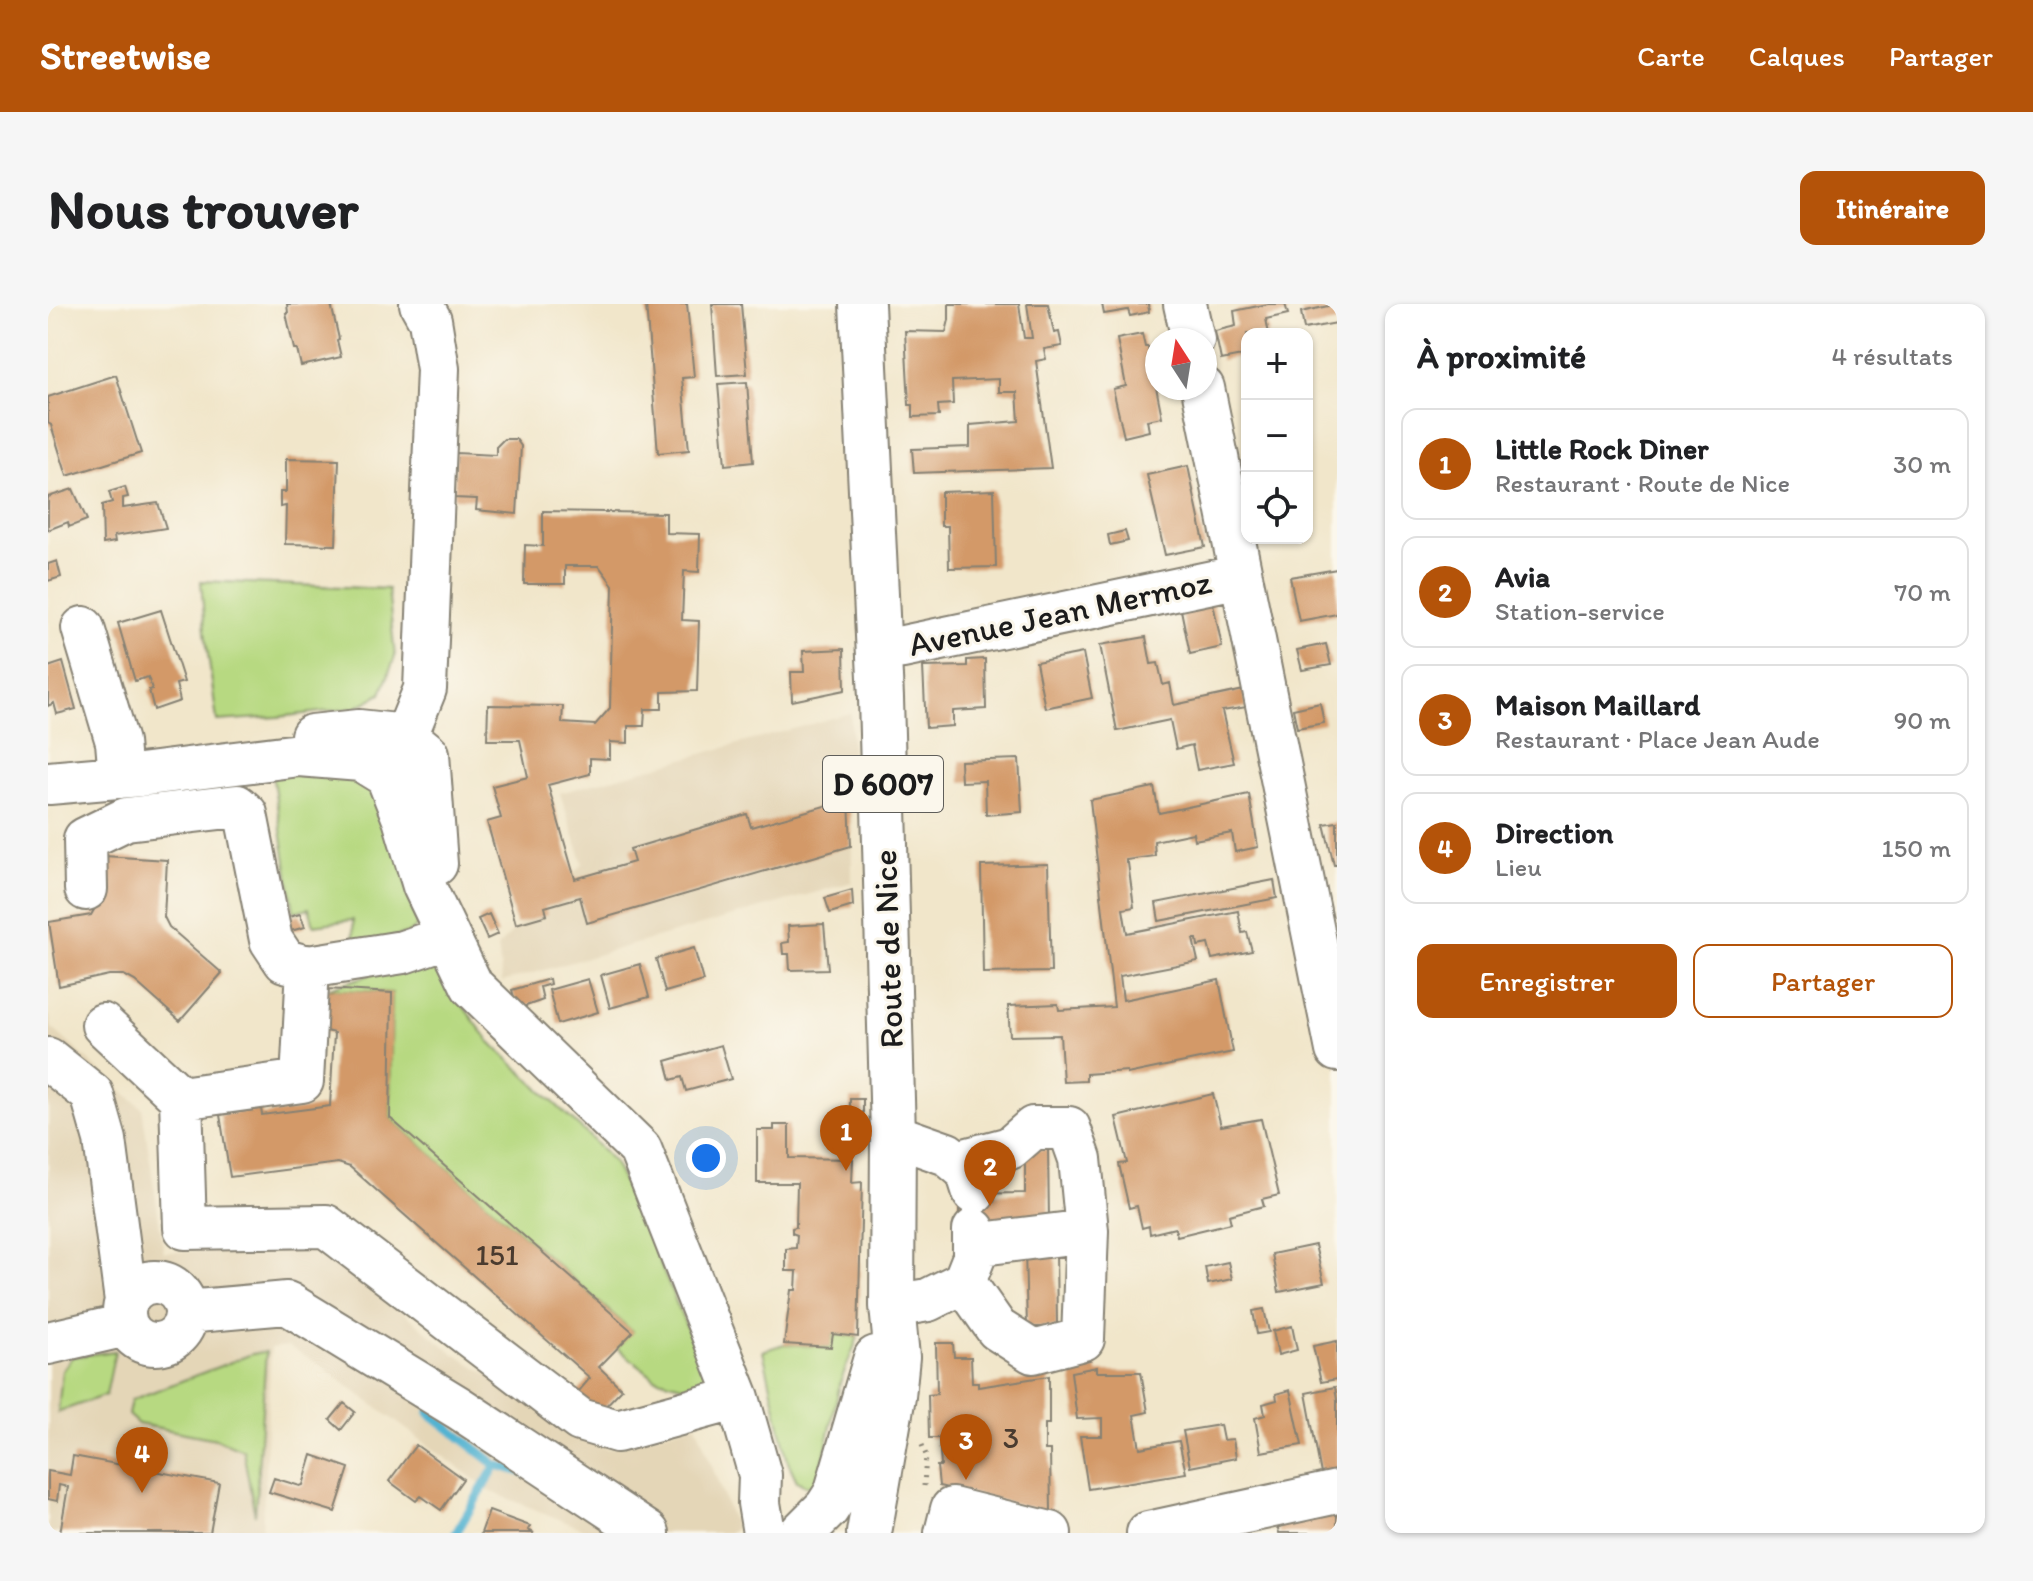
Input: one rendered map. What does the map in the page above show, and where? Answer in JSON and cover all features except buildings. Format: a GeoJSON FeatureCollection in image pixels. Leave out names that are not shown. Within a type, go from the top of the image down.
{"type":"FeatureCollection","features":[{"type":"Feature","properties":{"kind":"main road","name":"Route de Nice"},"geometry":{"type":"LineString","coordinates":[[862,304],[879,649],[893,1135],[892,1306]]}},
{"type":"Feature","properties":{"kind":"main road","name":"D 6007"},"geometry":{"type":"LineString","coordinates":[[808,1531],[836,1494],[892,1306]]}},
{"type":"Feature","properties":{"kind":"main road","name":"D 6007"},"geometry":{"type":"LineString","coordinates":[[869,1533],[897,1357],[892,1306]]}},
{"type":"Feature","properties":{"kind":"street"},"geometry":{"type":"LineString","coordinates":[[1185,304],[1190,328]]}},
{"type":"Feature","properties":{"kind":"street"},"geometry":{"type":"LineString","coordinates":[[384,774],[406,736],[425,689],[438,369],[427,309]]}},
{"type":"Feature","properties":{"kind":"street"},"geometry":{"type":"LineString","coordinates":[[1205,400],[1337,1050]]}},
{"type":"Feature","properties":{"kind":"street","name":"Avenue Jean Mermoz"},"geometry":{"type":"LineString","coordinates":[[879,649],[918,644],[1241,576]]}},
{"type":"Feature","properties":{"kind":"street"},"geometry":{"type":"LineString","coordinates":[[83,628],[117,742],[120,774]]}},
{"type":"Feature","properties":{"kind":"street"},"geometry":{"type":"LineString","coordinates":[[120,774],[297,737],[359,731],[406,736],[428,754],[434,848],[447,937]]}},
{"type":"Feature","properties":{"kind":"street"},"geometry":{"type":"LineString","coordinates":[[48,783],[299,755],[361,760],[387,776],[404,819],[424,886],[472,986],[640,1149],[738,1398],[760,1475],[759,1503],[764,1533]]}},
{"type":"Feature","properties":{"kind":"street"},"geometry":{"type":"LineString","coordinates":[[86,889],[85,839],[126,819],[237,806],[246,814],[271,940],[285,961],[308,967],[403,952],[447,937]]}},
{"type":"Feature","properties":{"kind":"street"},"geometry":{"type":"LineString","coordinates":[[181,1098],[302,1081],[308,967]]}},
{"type":"Feature","properties":{"kind":"street"},"geometry":{"type":"LineString","coordinates":[[103,1025],[181,1098],[185,1228],[326,1226],[580,1420],[617,1431],[738,1398]]}},
{"type":"Feature","properties":{"kind":"street"},"geometry":{"type":"LineString","coordinates":[[48,1059],[92,1094],[105,1140],[126,1313]]}},
{"type":"Feature","properties":{"kind":"street"},"geometry":{"type":"LineString","coordinates":[[892,1306],[928,1300],[969,1223],[1010,1148],[1033,1128],[1069,1128],[1080,1159],[1087,1231],[1083,1339],[1033,1352],[997,1329],[969,1223],[947,1154],[893,1135]]}},
{"type":"Feature","properties":{"kind":"street"},"geometry":{"type":"LineString","coordinates":[[969,1223],[1087,1231]]}},
{"type":"Feature","properties":{"kind":"street"},"geometry":{"type":"LineString","coordinates":[[126,1313],[132,1291],[150,1282],[171,1286],[179,1293],[186,1312],[287,1303],[459,1408],[648,1533]]}},
{"type":"Feature","properties":{"kind":"street"},"geometry":{"type":"LineString","coordinates":[[48,1343],[126,1313]]}},
{"type":"Feature","properties":{"kind":"street"},"geometry":{"type":"LineString","coordinates":[[760,1475],[808,1531]]}},
{"type":"Feature","properties":{"kind":"street"},"geometry":{"type":"LineString","coordinates":[[1148,1533],[1337,1492]]}},
{"type":"Feature","properties":{"kind":"street"},"geometry":{"type":"LineString","coordinates":[[949,1521],[1050,1533]]}},
{"type":"Feature","properties":{"kind":"path"},"geometry":{"type":"LineString","coordinates":[[917,1458],[921,1443],[926,1455],[923,1501],[949,1521]]}},
{"type":"Feature","properties":{"kind":"shaded area"},"geometry":{"type":"Polygon","coordinates":[[[851,713],[852,882],[502,982],[498,946],[583,864],[560,793],[851,713]]]}},
{"type":"Feature","properties":{"kind":"shaded area"},"geometry":{"type":"Polygon","coordinates":[[[48,1008],[52,1028],[142,1108],[164,1252],[325,1248],[453,1353],[608,1449],[696,1424],[735,1527],[731,1533],[593,1533],[490,1491],[317,1363],[288,1346],[271,1348],[262,1533],[48,1533],[48,1008]]]}},
{"type":"Feature","properties":{"kind":"green space"},"geometry":{"type":"Polygon","coordinates":[[[201,581],[388,589],[395,657],[381,694],[355,708],[217,721],[201,581]]]}},
{"type":"Feature","properties":{"kind":"green space"},"geometry":{"type":"Polygon","coordinates":[[[348,772],[385,800],[417,926],[407,934],[354,945],[353,920],[314,925],[309,908],[294,912],[272,774],[348,772]]]}},
{"type":"Feature","properties":{"kind":"green space"},"geometry":{"type":"Polygon","coordinates":[[[432,954],[455,995],[489,1041],[614,1163],[640,1216],[713,1390],[655,1378],[617,1348],[632,1331],[390,1118],[392,993],[327,989],[432,954]]]}},
{"type":"Feature","properties":{"kind":"green space"},"geometry":{"type":"Polygon","coordinates":[[[833,1334],[858,1337],[840,1383],[819,1482],[812,1486],[804,1485],[797,1481],[788,1462],[763,1351],[784,1344],[830,1347],[833,1334]]]}},
{"type":"Feature","properties":{"kind":"green space"},"geometry":{"type":"Polygon","coordinates":[[[115,1351],[106,1395],[58,1412],[62,1371],[72,1357],[115,1351]]]}},
{"type":"Feature","properties":{"kind":"green space"},"geometry":{"type":"Polygon","coordinates":[[[266,1352],[255,1515],[243,1450],[216,1439],[138,1424],[128,1415],[131,1400],[252,1354],[266,1352]]]}},
{"type":"Feature","properties":{"kind":"waterway"},"geometry":{"type":"LineString","coordinates":[[429,1413],[496,1465]]}},
{"type":"Feature","properties":{"kind":"waterway"},"geometry":{"type":"LineString","coordinates":[[456,1533],[496,1465],[525,1473]]}},
{"type":"Feature","properties":{"kind":"place","name":"Little Rock Diner"},"geometry":{"type":"Point","coordinates":[846,1171]}},
{"type":"Feature","properties":{"kind":"place","name":"Avia"},"geometry":{"type":"Point","coordinates":[990,1206]}},
{"type":"Feature","properties":{"kind":"place","name":"Maison Maillard"},"geometry":{"type":"Point","coordinates":[966,1480]}},
{"type":"Feature","properties":{"kind":"place","name":"Direction"},"geometry":{"type":"Point","coordinates":[142,1493]}}]}
